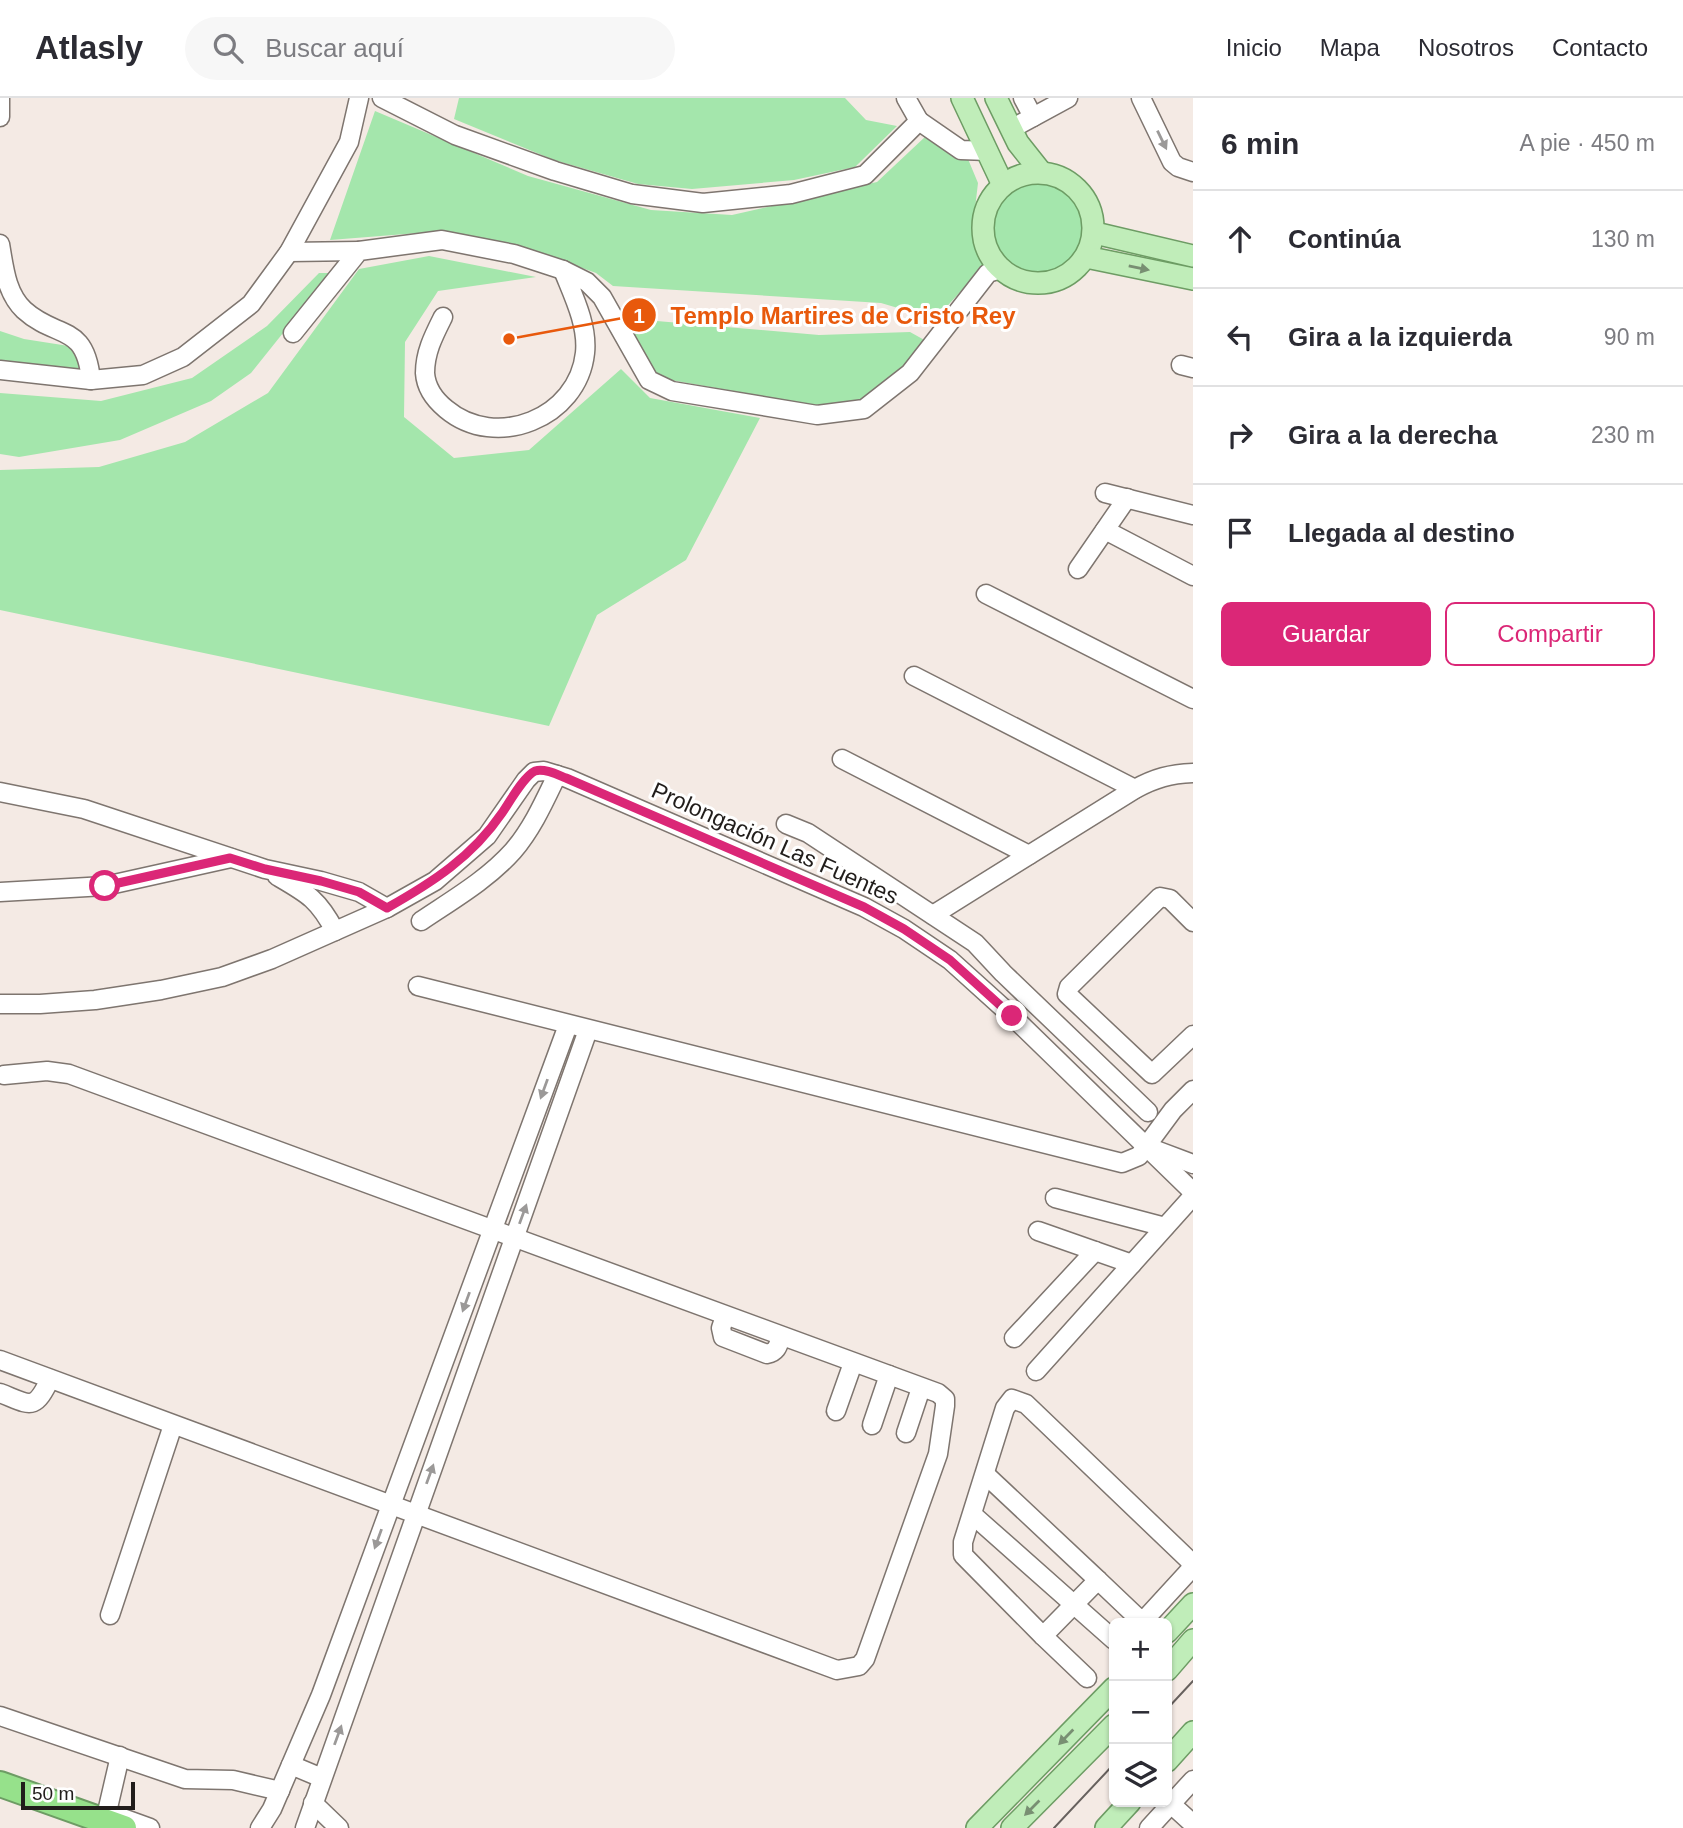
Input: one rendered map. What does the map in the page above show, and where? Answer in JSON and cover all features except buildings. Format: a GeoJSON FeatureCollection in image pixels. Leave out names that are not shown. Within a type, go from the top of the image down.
{"type":"FeatureCollection","features":[{"type":"Feature","properties":{"kind":"highway"},"geometry":{"type":"LineString","coordinates":[[0,1784],[116,1820]]}},
{"type":"Feature","properties":{"kind":"main road"},"geometry":{"type":"LineString","coordinates":[[962,98],[1003,185]]}},
{"type":"Feature","properties":{"kind":"main road"},"geometry":{"type":"LineString","coordinates":[[996,98],[1018,143],[1041,172]]}},
{"type":"Feature","properties":{"kind":"main road"},"geometry":{"type":"LineString","coordinates":[[1041,172],[1057,175],[1072,183],[1083,195],[1091,209],[1095,233],[1086,257],[1076,269],[1062,278],[1046,282],[1023,280],[1001,269],[984,241],[983,225],[986,209],[994,194],[1003,185],[1027,173],[1041,172]]}},
{"type":"Feature","properties":{"kind":"main road"},"geometry":{"type":"LineString","coordinates":[[1095,233],[1193,256]]}},
{"type":"Feature","properties":{"kind":"main road"},"geometry":{"type":"LineString","coordinates":[[1086,257],[1193,279]]}},
{"type":"Feature","properties":{"kind":"main road"},"geometry":{"type":"LineString","coordinates":[[1172,1627],[1193,1604]]}},
{"type":"Feature","properties":{"kind":"main road"},"geometry":{"type":"LineString","coordinates":[[1172,1664],[1193,1640]]}},
{"type":"Feature","properties":{"kind":"main road"},"geometry":{"type":"LineString","coordinates":[[977,1828],[1109,1693]]}},
{"type":"Feature","properties":{"kind":"main road"},"geometry":{"type":"LineString","coordinates":[[1012,1828],[1109,1730]]}},
{"type":"Feature","properties":{"kind":"main road"},"geometry":{"type":"LineString","coordinates":[[1172,1755],[1193,1732]]}},
{"type":"Feature","properties":{"kind":"main road"},"geometry":{"type":"LineString","coordinates":[[1106,1828],[1125,1807]]}},
{"type":"Feature","properties":{"kind":"street"},"geometry":{"type":"LineString","coordinates":[[0,98],[0,117]]}},
{"type":"Feature","properties":{"kind":"street"},"geometry":{"type":"LineString","coordinates":[[0,370],[91,380],[144,375],[183,357],[251,304],[289,252],[349,142],[359,98]]}},
{"type":"Feature","properties":{"kind":"street"},"geometry":{"type":"LineString","coordinates":[[382,98],[455,135],[555,172],[632,194],[703,202],[791,194],[865,175],[919,121]]}},
{"type":"Feature","properties":{"kind":"street"},"geometry":{"type":"LineString","coordinates":[[906,98],[919,121],[961,150],[988,151]]}},
{"type":"Feature","properties":{"kind":"street"},"geometry":{"type":"LineString","coordinates":[[1023,98],[1033,117]]}},
{"type":"Feature","properties":{"kind":"street"},"geometry":{"type":"LineString","coordinates":[[1011,129],[1068,98]]}},
{"type":"Feature","properties":{"kind":"street"},"geometry":{"type":"LineString","coordinates":[[1141,98],[1172,162],[1193,172]]}},
{"type":"Feature","properties":{"kind":"street"},"geometry":{"type":"LineString","coordinates":[[289,252],[359,251],[442,240],[514,254],[564,270],[587,282],[602,297],[649,380],[672,391],[817,415],[864,409],[910,373],[988,273],[1001,269]]}},
{"type":"Feature","properties":{"kind":"street"},"geometry":{"type":"LineString","coordinates":[[0,244],[7,282],[22,308],[43,324],[67,332],[81,346],[89,360],[91,380]]}},
{"type":"Feature","properties":{"kind":"street"},"geometry":{"type":"LineString","coordinates":[[293,333],[359,251]]}},
{"type":"Feature","properties":{"kind":"street"},"geometry":{"type":"LineString","coordinates":[[443,317],[429,345],[425,375],[434,400],[460,421],[495,429],[531,423],[562,402],[578,380],[585,352],[582,323],[564,270]]}},
{"type":"Feature","properties":{"kind":"street"},"geometry":{"type":"LineString","coordinates":[[1105,492],[1193,515]]}},
{"type":"Feature","properties":{"kind":"street"},"geometry":{"type":"LineString","coordinates":[[1078,569],[1127,498]]}},
{"type":"Feature","properties":{"kind":"street"},"geometry":{"type":"LineString","coordinates":[[1105,530],[1193,576]]}},
{"type":"Feature","properties":{"kind":"street"},"geometry":{"type":"LineString","coordinates":[[986,594],[1193,699]]}},
{"type":"Feature","properties":{"kind":"street"},"geometry":{"type":"LineString","coordinates":[[914,676],[1135,789]]}},
{"type":"Feature","properties":{"kind":"street"},"geometry":{"type":"LineString","coordinates":[[842,759],[1029,855]]}},
{"type":"Feature","properties":{"kind":"street"},"geometry":{"type":"LineString","coordinates":[[0,1004],[95,1000],[161,990],[210,979],[272,959],[387,908],[435,881],[487,836],[526,779],[534,772],[544,771],[556,775],[532,825],[514,850],[480,880],[421,921]]}},
{"type":"Feature","properties":{"kind":"street"},"geometry":{"type":"LineString","coordinates":[[933,915],[1135,789],[1163,776],[1193,773]]}},
{"type":"Feature","properties":{"kind":"street","name":"Prolongación Las Fuentes"},"geometry":{"type":"LineString","coordinates":[[556,775],[864,907],[904,929],[960,969],[1012,1016],[1193,1194]]}},
{"type":"Feature","properties":{"kind":"street"},"geometry":{"type":"LineString","coordinates":[[0,792],[84,809],[265,869],[359,892],[387,908]]}},
{"type":"Feature","properties":{"kind":"street"},"geometry":{"type":"LineString","coordinates":[[786,824],[808,833],[975,943],[1149,1112]]}},
{"type":"Feature","properties":{"kind":"street"},"geometry":{"type":"LineString","coordinates":[[0,892],[105,886],[230,858]]}},
{"type":"Feature","properties":{"kind":"street"},"geometry":{"type":"LineString","coordinates":[[265,869],[312,896],[324,910],[335,931]]}},
{"type":"Feature","properties":{"kind":"street"},"geometry":{"type":"LineString","coordinates":[[1193,922],[1168,897],[1160,897],[1069,987],[1067,994],[1152,1074],[1193,1035]]}},
{"type":"Feature","properties":{"kind":"street"},"geometry":{"type":"LineString","coordinates":[[418,986],[1122,1163],[1139,1156],[1173,1110],[1193,1090]]}},
{"type":"Feature","properties":{"kind":"street"},"geometry":{"type":"LineString","coordinates":[[263,1827],[321,1695],[568,1025]]}},
{"type":"Feature","properties":{"kind":"street"},"geometry":{"type":"LineString","coordinates":[[305,1828],[589,1030]]}},
{"type":"Feature","properties":{"kind":"street"},"geometry":{"type":"LineString","coordinates":[[0,1360],[837,1670],[859,1667],[865,1658],[938,1454],[944,1399],[938,1393],[69,1074],[47,1071],[4,1075]]}},
{"type":"Feature","properties":{"kind":"street","name":"Prolongación Las Fuentes"},"geometry":{"type":"LineString","coordinates":[[1146,1146],[1193,1164]]}},
{"type":"Feature","properties":{"kind":"street"},"geometry":{"type":"LineString","coordinates":[[1036,1371],[1193,1194]]}},
{"type":"Feature","properties":{"kind":"street"},"geometry":{"type":"LineString","coordinates":[[1055,1198],[1165,1227]]}},
{"type":"Feature","properties":{"kind":"street"},"geometry":{"type":"LineString","coordinates":[[1038,1231],[1132,1264]]}},
{"type":"Feature","properties":{"kind":"street"},"geometry":{"type":"LineString","coordinates":[[1014,1338],[1095,1251]]}},
{"type":"Feature","properties":{"kind":"street"},"geometry":{"type":"LineString","coordinates":[[836,1411],[853,1363]]}},
{"type":"Feature","properties":{"kind":"street"},"geometry":{"type":"LineString","coordinates":[[872,1425],[889,1375]]}},
{"type":"Feature","properties":{"kind":"street"},"geometry":{"type":"LineString","coordinates":[[0,1393],[29,1404],[41,1397],[50,1379]]}},
{"type":"Feature","properties":{"kind":"street"},"geometry":{"type":"LineString","coordinates":[[906,1433],[921,1388]]}},
{"type":"Feature","properties":{"kind":"street"},"geometry":{"type":"LineString","coordinates":[[986,1475],[1138,1618],[1144,1619],[1192,1565],[1189,1559],[1020,1400],[1012,1399],[1007,1403],[962,1546],[963,1555],[1087,1678]]}},
{"type":"Feature","properties":{"kind":"street"},"geometry":{"type":"LineString","coordinates":[[110,1615],[173,1424]]}},
{"type":"Feature","properties":{"kind":"street"},"geometry":{"type":"LineString","coordinates":[[972,1515],[1109,1636]]}},
{"type":"Feature","properties":{"kind":"street"},"geometry":{"type":"LineString","coordinates":[[1043,1636],[1098,1580]]}},
{"type":"Feature","properties":{"kind":"street"},"geometry":{"type":"LineString","coordinates":[[0,1716],[186,1779],[233,1780],[279,1791]]}},
{"type":"Feature","properties":{"kind":"street"},"geometry":{"type":"LineString","coordinates":[[116,1820],[120,1756]]}},
{"type":"Feature","properties":{"kind":"street"},"geometry":{"type":"LineString","coordinates":[[291,1765],[322,1778]]}},
{"type":"Feature","properties":{"kind":"street"},"geometry":{"type":"LineString","coordinates":[[0,1773],[116,1820],[150,1828]]}},
{"type":"Feature","properties":{"kind":"street"},"geometry":{"type":"LineString","coordinates":[[1172,1803],[1193,1780]]}},
{"type":"Feature","properties":{"kind":"street"},"geometry":{"type":"LineString","coordinates":[[313,1803],[338,1828]]}},
{"type":"Feature","properties":{"kind":"street"},"geometry":{"type":"LineString","coordinates":[[1172,1805],[1193,1824]]}},
{"type":"Feature","properties":{"kind":"street"},"geometry":{"type":"LineString","coordinates":[[1149,1828],[1168,1807]]}},
{"type":"Feature","properties":{"kind":"green space"},"geometry":{"type":"Polygon","coordinates":[[[459,98],[845,98],[866,120],[897,126],[855,167],[794,180],[692,189],[638,184],[554,160],[454,119],[459,98]]]}},
{"type":"Feature","properties":{"kind":"green space"},"geometry":{"type":"Polygon","coordinates":[[[375,111],[528,176],[651,210],[732,215],[877,182],[926,136],[968,159],[978,183],[972,234],[983,267],[940,314],[925,316],[881,303],[613,286],[596,273],[527,248],[431,232],[330,240],[375,111]]]}},
{"type":"Feature","properties":{"kind":"green space"},"geometry":{"type":"Polygon","coordinates":[[[1038,184],[1056,187],[1071,197],[1081,212],[1084,230],[1081,248],[1071,263],[1056,273],[1038,276],[1020,273],[1005,263],[995,248],[992,230],[995,212],[1005,197],[1020,187],[1038,184]]]}},
{"type":"Feature","properties":{"kind":"green space"},"geometry":{"type":"Polygon","coordinates":[[[429,256],[536,277],[438,291],[405,342],[404,417],[454,458],[529,450],[621,369],[650,398],[760,418],[686,560],[597,615],[549,726],[0,610],[0,470],[99,467],[185,442],[268,393],[359,269],[429,256]]]}},
{"type":"Feature","properties":{"kind":"green space"},"geometry":{"type":"Polygon","coordinates":[[[319,273],[331,273],[251,373],[211,401],[120,440],[19,457],[0,454],[0,393],[101,401],[192,378],[267,326],[319,273]]]}},
{"type":"Feature","properties":{"kind":"green space"},"geometry":{"type":"Polygon","coordinates":[[[622,318],[819,335],[910,332],[928,342],[905,370],[857,404],[824,407],[665,379],[649,369],[622,318]]]}},
{"type":"Feature","properties":{"kind":"green space"},"geometry":{"type":"Polygon","coordinates":[[[0,331],[24,339],[75,347],[80,373],[0,362],[0,331]]]}},
{"type":"Feature","properties":{"kind":"tram line"},"geometry":{"type":"LineString","coordinates":[[1172,1704],[1193,1681]]}},
{"type":"Feature","properties":{"kind":"tram line"},"geometry":{"type":"LineString","coordinates":[[1054,1828],[1109,1769]]}},
{"type":"Feature","properties":{"kind":"place","name":"Templo Martires de Cristo Rey"},"geometry":{"type":"Point","coordinates":[509,339]}},
{"type":"Feature","properties":{"kind":"route"},"geometry":{"type":"LineString","coordinates":[[105,886],[230,858],[359,892],[387,908],[435,881],[487,836],[526,779],[534,772],[544,771],[566,778],[864,907],[904,929],[950,960],[1012,1016]]}}]}
